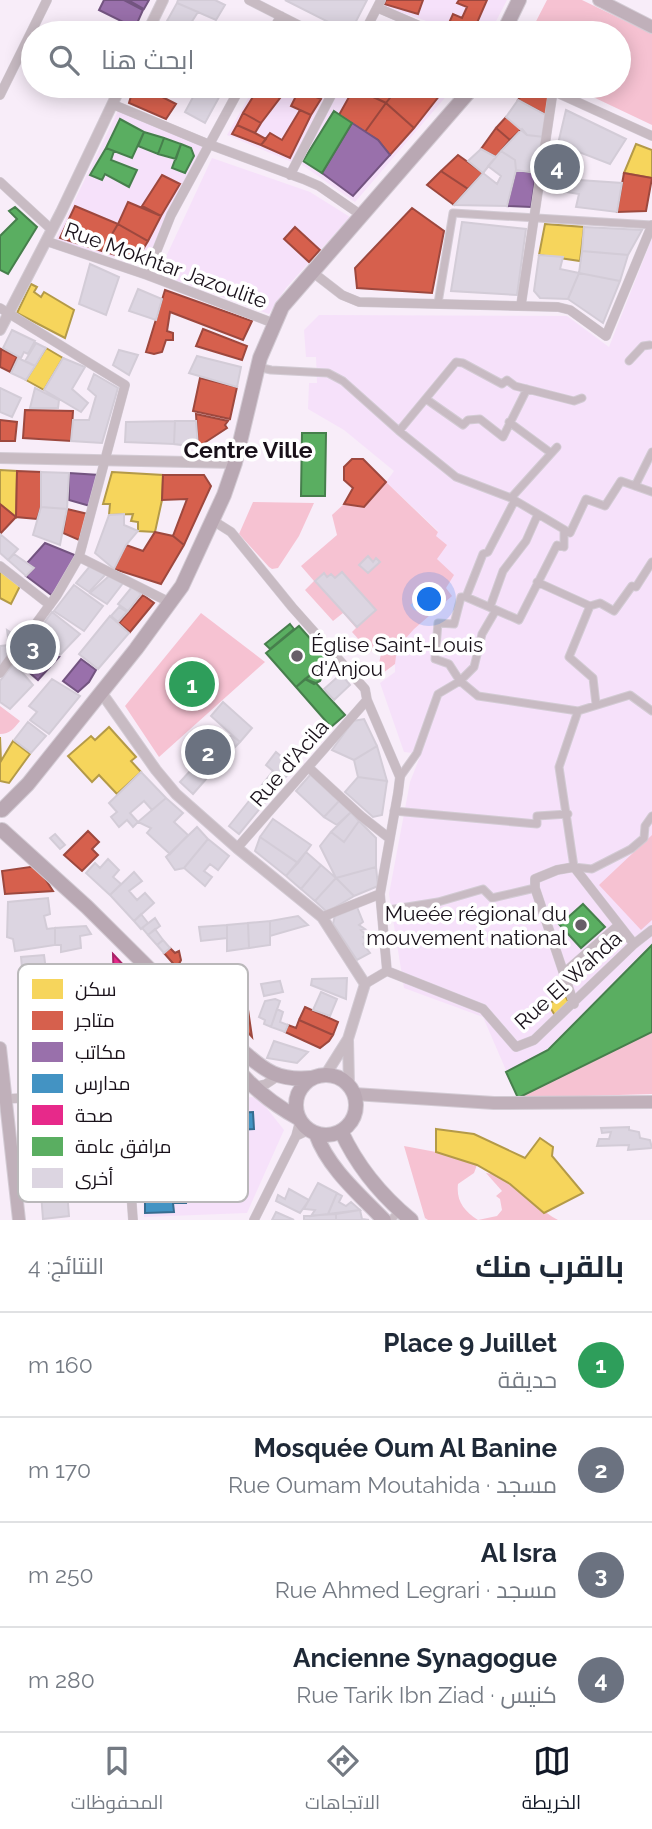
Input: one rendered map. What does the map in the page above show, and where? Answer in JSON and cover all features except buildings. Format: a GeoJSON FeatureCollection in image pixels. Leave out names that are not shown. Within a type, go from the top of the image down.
{"type":"FeatureCollection","features":[{"type":"Feature","properties":{"kind":"main road"},"geometry":{"type":"LineString","coordinates":[[509,21],[519,0]]}},
{"type":"Feature","properties":{"kind":"main road"},"geometry":{"type":"LineString","coordinates":[[599,0],[652,27]]}},
{"type":"Feature","properties":{"kind":"main road"},"geometry":{"type":"LineString","coordinates":[[144,964],[87,907],[1,831],[6,821],[1,809],[28,784],[182,586],[224,495],[235,463],[258,367],[273,323],[288,299],[463,98]]}},
{"type":"Feature","properties":{"kind":"main road"},"geometry":{"type":"LineString","coordinates":[[0,1048],[3,1099],[19,1220]]}},
{"type":"Feature","properties":{"kind":"main road"},"geometry":{"type":"LineString","coordinates":[[248,1057],[278,1076],[289,1079],[339,1077],[352,1090],[356,1104],[354,1117],[341,1131],[329,1135],[304,1128]]}},
{"type":"Feature","properties":{"kind":"main road"},"geometry":{"type":"LineString","coordinates":[[304,1128],[296,1098],[302,1086],[319,1076]]}},
{"type":"Feature","properties":{"kind":"main road"},"geometry":{"type":"LineString","coordinates":[[248,1080],[320,1144],[336,1168],[384,1220]]}},
{"type":"Feature","properties":{"kind":"main road"},"geometry":{"type":"LineString","coordinates":[[352,1090],[494,1103],[652,1102]]}},
{"type":"Feature","properties":{"kind":"main road"},"geometry":{"type":"LineString","coordinates":[[341,1131],[358,1162],[401,1217]]}},
{"type":"Feature","properties":{"kind":"street"},"geometry":{"type":"LineString","coordinates":[[37,21],[47,0]]}},
{"type":"Feature","properties":{"kind":"street"},"geometry":{"type":"LineString","coordinates":[[153,21],[163,0]]}},
{"type":"Feature","properties":{"kind":"street"},"geometry":{"type":"LineString","coordinates":[[249,0],[291,21]]}},
{"type":"Feature","properties":{"kind":"street"},"geometry":{"type":"LineString","coordinates":[[371,21],[380,4],[413,21]]}},
{"type":"Feature","properties":{"kind":"street"},"geometry":{"type":"LineString","coordinates":[[279,21],[282,16]]}},
{"type":"Feature","properties":{"kind":"street"},"geometry":{"type":"LineString","coordinates":[[0,95],[21,53]]}},
{"type":"Feature","properties":{"kind":"street"},"geometry":{"type":"LineString","coordinates":[[0,330],[4,311],[52,230],[115,98]]}},
{"type":"Feature","properties":{"kind":"street"},"geometry":{"type":"LineString","coordinates":[[148,275],[171,215],[234,98]]}},
{"type":"Feature","properties":{"kind":"street"},"geometry":{"type":"LineString","coordinates":[[290,175],[331,98]]}},
{"type":"Feature","properties":{"kind":"street"},"geometry":{"type":"LineString","coordinates":[[521,305],[552,98]]}},
{"type":"Feature","properties":{"kind":"street"},"geometry":{"type":"LineString","coordinates":[[568,98],[652,136]]}},
{"type":"Feature","properties":{"kind":"street"},"geometry":{"type":"LineString","coordinates":[[112,104],[208,145],[319,186],[361,215]]}},
{"type":"Feature","properties":{"kind":"street"},"geometry":{"type":"LineString","coordinates":[[0,182],[52,230]]}},
{"type":"Feature","properties":{"kind":"street"},"geometry":{"type":"LineString","coordinates":[[311,271],[342,295],[359,302],[521,305],[570,310],[606,337],[652,225],[453,213],[438,303]]}},
{"type":"Feature","properties":{"kind":"street","name":"Rue Mokhtar Jazoulite"},"geometry":{"type":"LineString","coordinates":[[46,241],[148,275],[273,323]]}},
{"type":"Feature","properties":{"kind":"street"},"geometry":{"type":"LineString","coordinates":[[0,673],[68,579],[79,557],[125,385],[4,311]]}},
{"type":"Feature","properties":{"kind":"street"},"geometry":{"type":"LineString","coordinates":[[629,360],[643,346],[650,345]]}},
{"type":"Feature","properties":{"kind":"street"},"geometry":{"type":"LineString","coordinates":[[399,431],[456,362],[463,363],[502,384],[507,380],[515,386],[574,401],[582,398]]}},
{"type":"Feature","properties":{"kind":"street"},"geometry":{"type":"LineString","coordinates":[[258,367],[328,373],[343,381],[456,477],[513,499],[570,533],[586,499],[605,506],[621,481],[652,492]]}},
{"type":"Feature","properties":{"kind":"street"},"geometry":{"type":"LineString","coordinates":[[426,399],[463,425],[468,420],[480,419],[503,438],[527,389]]}},
{"type":"Feature","properties":{"kind":"street"},"geometry":{"type":"LineString","coordinates":[[466,597],[484,554],[488,552],[513,499],[554,450],[509,422]]}},
{"type":"Feature","properties":{"kind":"street"},"geometry":{"type":"LineString","coordinates":[[635,486],[652,452]]}},
{"type":"Feature","properties":{"kind":"street"},"geometry":{"type":"LineString","coordinates":[[0,458],[235,463]]}},
{"type":"Feature","properties":{"kind":"street"},"geometry":{"type":"LineString","coordinates":[[319,1076],[348,1039],[365,984],[387,971],[380,894],[400,776],[417,753],[438,694],[460,681],[474,667],[503,571],[526,541],[538,514]]}},
{"type":"Feature","properties":{"kind":"street"},"geometry":{"type":"LineString","coordinates":[[212,520],[231,532],[292,607],[365,689],[367,700],[400,776]]}},
{"type":"Feature","properties":{"kind":"street"},"geometry":{"type":"LineString","coordinates":[[564,530],[564,547],[557,545],[519,620],[461,597],[454,624],[438,623],[435,659],[449,664],[460,681],[478,696],[578,711],[630,695],[652,711]]}},
{"type":"Feature","properties":{"kind":"street"},"geometry":{"type":"LineString","coordinates":[[79,557],[171,603]]}},
{"type":"Feature","properties":{"kind":"street"},"geometry":{"type":"LineString","coordinates":[[537,582],[590,606],[600,603],[614,611],[632,586],[636,587],[652,562]]}},
{"type":"Feature","properties":{"kind":"street"},"geometry":{"type":"LineString","coordinates":[[0,566],[50,604]]}},
{"type":"Feature","properties":{"kind":"street"},"geometry":{"type":"LineString","coordinates":[[590,606],[569,657],[593,677],[596,704]]}},
{"type":"Feature","properties":{"kind":"street"},"geometry":{"type":"LineString","coordinates":[[101,692],[166,783],[237,848],[322,917],[365,984]]}},
{"type":"Feature","properties":{"kind":"street","name":"Rue d'Acila"},"geometry":{"type":"LineString","coordinates":[[237,848],[367,700]]}},
{"type":"Feature","properties":{"kind":"street"},"geometry":{"type":"LineString","coordinates":[[578,711],[559,766],[574,867],[634,944]]}},
{"type":"Feature","properties":{"kind":"street"},"geometry":{"type":"LineString","coordinates":[[308,767],[389,838]]}},
{"type":"Feature","properties":{"kind":"street"},"geometry":{"type":"LineString","coordinates":[[394,811],[537,824],[537,816],[568,814]]}},
{"type":"Feature","properties":{"kind":"street"},"geometry":{"type":"LineString","coordinates":[[574,1003],[534,882],[537,877],[574,867],[592,869],[631,849],[644,838],[645,826],[652,816]]}},
{"type":"Feature","properties":{"kind":"street"},"geometry":{"type":"LineString","coordinates":[[382,911],[438,902],[483,889],[492,898],[535,888]]}},
{"type":"Feature","properties":{"kind":"street"},"geometry":{"type":"LineString","coordinates":[[322,917],[380,894]]}},
{"type":"Feature","properties":{"kind":"street"},"geometry":{"type":"LineString","coordinates":[[564,973],[619,925]]}},
{"type":"Feature","properties":{"kind":"street","name":"Rue El Wahda"},"geometry":{"type":"LineString","coordinates":[[387,971],[483,1009],[516,1046],[534,1040],[652,930]]}},
{"type":"Feature","properties":{"kind":"street"},"geometry":{"type":"LineString","coordinates":[[348,1039],[352,1090]]}},
{"type":"Feature","properties":{"kind":"street"},"geometry":{"type":"LineString","coordinates":[[248,1087],[266,1084],[278,1076]]}},
{"type":"Feature","properties":{"kind":"street"},"geometry":{"type":"LineString","coordinates":[[254,1220],[304,1128]]}},
{"type":"Feature","properties":{"kind":"street"},"geometry":{"type":"LineString","coordinates":[[132,1202],[133,1220]]}},
{"type":"Feature","properties":{"kind":"shaded area"},"geometry":{"type":"Polygon","coordinates":[[[383,0],[507,0],[496,21],[426,21],[380,5],[383,0]]]}},
{"type":"Feature","properties":{"kind":"shaded area"},"geometry":{"type":"Polygon","coordinates":[[[547,0],[582,0],[625,21],[536,21],[547,0]]]}},
{"type":"Feature","properties":{"kind":"shaded area"},"geometry":{"type":"Polygon","coordinates":[[[631,24],[652,34],[652,125],[595,98],[631,98],[631,24]]]}},
{"type":"Feature","properties":{"kind":"shaded area"},"geometry":{"type":"Polygon","coordinates":[[[248,98],[327,98],[292,162],[227,135],[248,98]]]}},
{"type":"Feature","properties":{"kind":"shaded area"},"geometry":{"type":"Polygon","coordinates":[[[333,98],[445,98],[355,202],[298,162],[333,98]]]}},
{"type":"Feature","properties":{"kind":"shaded area"},"geometry":{"type":"Polygon","coordinates":[[[118,111],[202,147],[158,235],[146,266],[55,241],[118,111]]]}},
{"type":"Feature","properties":{"kind":"shaded area"},"geometry":{"type":"Polygon","coordinates":[[[212,158],[310,192],[350,217],[286,288],[269,314],[158,274],[212,158]]]}},
{"type":"Feature","properties":{"kind":"shaded area"},"geometry":{"type":"Polygon","coordinates":[[[652,238],[652,1032],[518,1098],[483,1017],[404,988],[389,894],[410,782],[421,754],[404,752],[380,683],[395,672],[395,656],[401,652],[399,646],[446,588],[437,559],[435,535],[438,531],[386,482],[394,471],[344,430],[308,409],[309,383],[317,383],[316,357],[306,357],[304,330],[319,315],[567,316],[609,347],[652,238]]]}},
{"type":"Feature","properties":{"kind":"shaded area"},"geometry":{"type":"Polygon","coordinates":[[[386,482],[438,532],[436,536],[447,545],[437,559],[454,575],[446,588],[452,596],[414,629],[399,646],[401,652],[396,656],[395,664],[383,673],[378,668],[381,654],[376,648],[370,652],[352,632],[356,628],[343,613],[333,621],[305,590],[314,581],[301,566],[337,535],[332,515],[344,504],[364,506],[386,482]],[[342,572],[335,578],[331,574],[327,577],[323,573],[315,581],[358,627],[376,610],[342,572]]]}},
{"type":"Feature","properties":{"kind":"shaded area"},"geometry":{"type":"Polygon","coordinates":[[[253,502],[314,503],[299,536],[278,568],[269,567],[239,534],[253,502]]]}},
{"type":"Feature","properties":{"kind":"shaded area"},"geometry":{"type":"Polygon","coordinates":[[[201,613],[265,662],[159,757],[125,706],[201,613]]]}},
{"type":"Feature","properties":{"kind":"shaded area"},"geometry":{"type":"Polygon","coordinates":[[[0,706],[20,721],[3,734],[0,734],[0,706]]]}},
{"type":"Feature","properties":{"kind":"shaded area"},"geometry":{"type":"Polygon","coordinates":[[[652,835],[652,920],[641,930],[599,885],[652,835]]]}},
{"type":"Feature","properties":{"kind":"shaded area"},"geometry":{"type":"Polygon","coordinates":[[[652,1032],[652,1094],[518,1098],[652,1032]]]}},
{"type":"Feature","properties":{"kind":"shaded area"},"geometry":{"type":"Polygon","coordinates":[[[248,1097],[258,1097],[284,1130],[247,1213],[144,1217],[143,1202],[248,1202],[248,1097]]]}},
{"type":"Feature","properties":{"kind":"shaded area"},"geometry":{"type":"Polygon","coordinates":[[[404,1146],[436,1152],[477,1165],[474,1173],[458,1184],[458,1196],[462,1205],[478,1220],[425,1218],[404,1146]]]}},
{"type":"Feature","properties":{"kind":"shaded area"},"geometry":{"type":"Polygon","coordinates":[[[486,1173],[504,1180],[558,1220],[478,1220],[497,1216],[502,1210],[500,1199],[496,1196],[502,1191],[486,1173]]]}},
{"type":"Feature","properties":{"kind":"water"},"geometry":{"type":"Polygon","coordinates":[[[427,585],[434,587],[440,595],[423,612],[414,610],[410,605],[427,585]]]}},
{"type":"Feature","properties":{"kind":"place","name":"Ancienne Synagogue"},"geometry":{"type":"Point","coordinates":[557,167]}},
{"type":"Feature","properties":{"kind":"place","name":"Al Isra"},"geometry":{"type":"Point","coordinates":[33,647]}},
{"type":"Feature","properties":{"kind":"place","name":"Église Saint-Louis d'Anjou"},"geometry":{"type":"Point","coordinates":[297,656]}},
{"type":"Feature","properties":{"kind":"place","name":"Place 9 Juillet"},"geometry":{"type":"Point","coordinates":[192,684]}},
{"type":"Feature","properties":{"kind":"place","name":"Mosquée Oum Al Banine"},"geometry":{"type":"Point","coordinates":[208,752]}},
{"type":"Feature","properties":{"kind":"place","name":"Mueée régional du mouvement national"},"geometry":{"type":"Point","coordinates":[581,925]}},
{"type":"Feature","properties":{"kind":"district","name":"Centre Ville"},"geometry":{"type":"Point","coordinates":[248,449]}}]}
